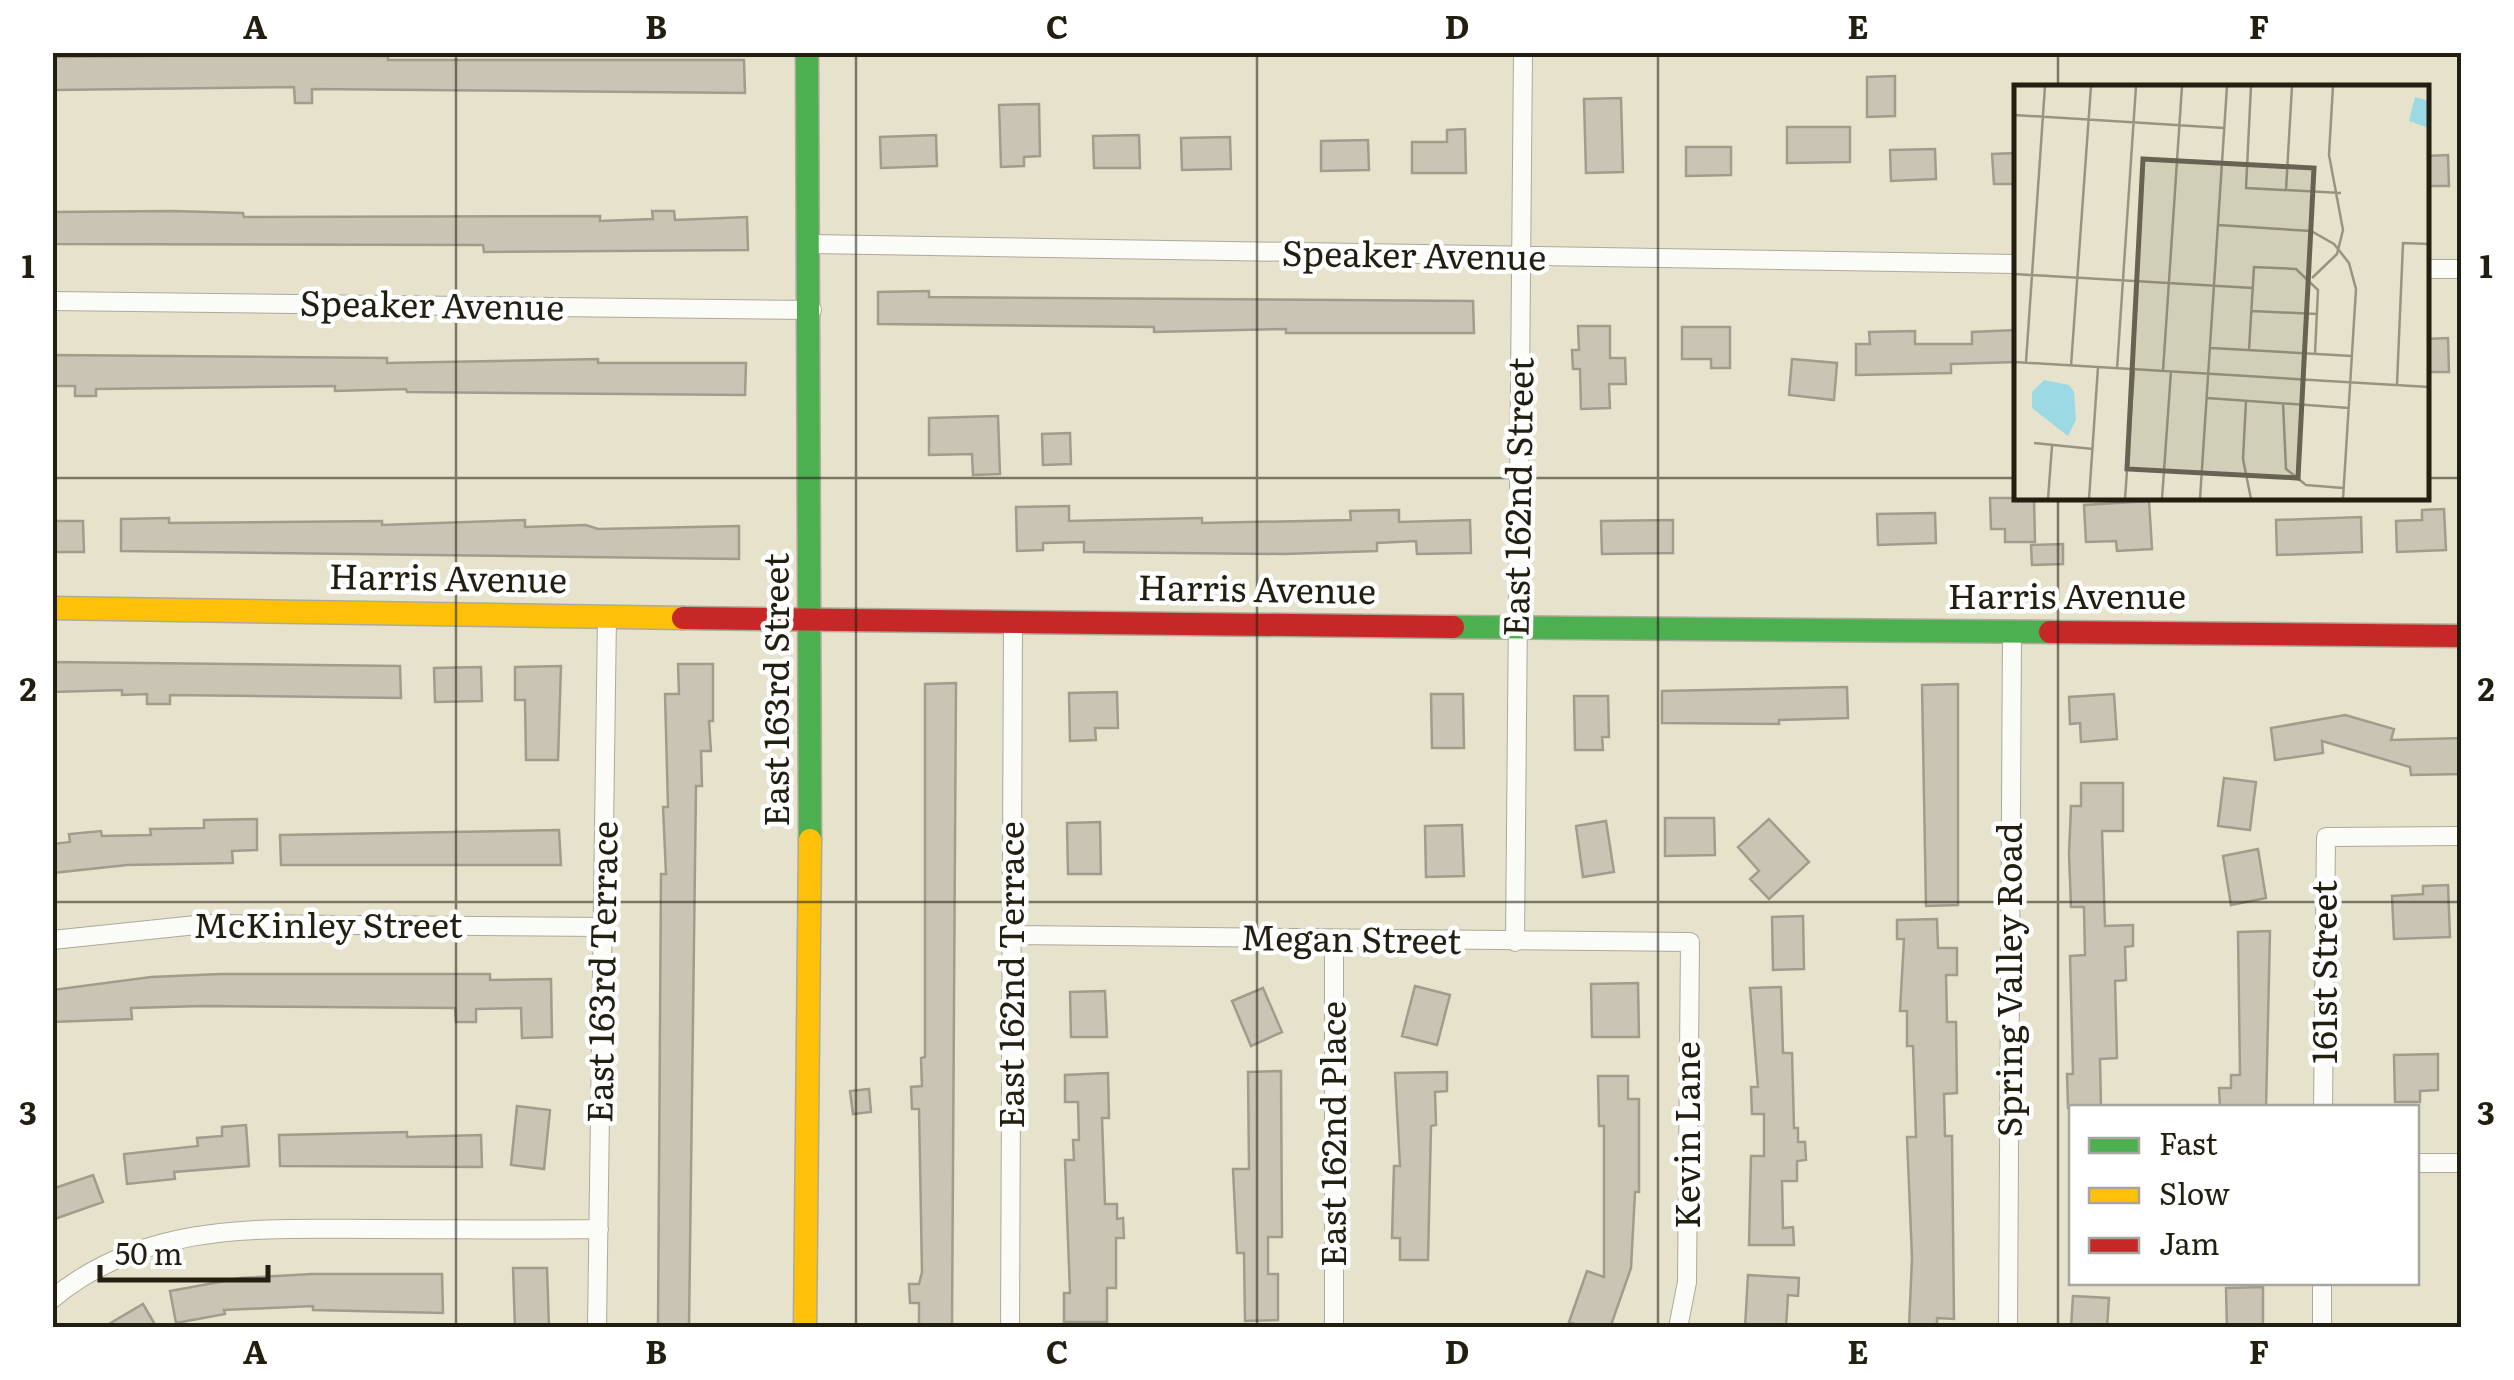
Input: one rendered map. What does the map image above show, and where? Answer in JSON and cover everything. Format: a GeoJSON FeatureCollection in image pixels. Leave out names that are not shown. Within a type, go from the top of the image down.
{"type":"FeatureCollection","features":[{"type":"Feature","properties":{"kind":"street","name":"East 163rd Street"},"geometry":{"type":"LineString","coordinates":[[805,1328],[813,617],[807,52]]}},
{"type":"Feature","properties":{"kind":"street","name":"East 162nd Street"},"geometry":{"type":"LineString","coordinates":[[1514,942],[1523,52]]}},
{"type":"Feature","properties":{"kind":"street","name":"Speaker Avenue"},"geometry":{"type":"LineString","coordinates":[[811,244],[1521,259],[2014,264]]}},
{"type":"Feature","properties":{"kind":"street"},"geometry":{"type":"LineString","coordinates":[[2429,269],[2462,269]]}},
{"type":"Feature","properties":{"kind":"street","name":"Speaker Avenue"},"geometry":{"type":"LineString","coordinates":[[52,301],[812,310]]}},
{"type":"Feature","properties":{"kind":"street","name":"Harris Avenue"},"geometry":{"type":"LineString","coordinates":[[52,608],[1013,623],[2462,636]]}},
{"type":"Feature","properties":{"kind":"street","name":"East 163rd Terrace"},"geometry":{"type":"LineString","coordinates":[[597,1328],[607,616]]}},
{"type":"Feature","properties":{"kind":"street","name":"East 162nd Terrace"},"geometry":{"type":"LineString","coordinates":[[1010,1328],[1013,623]]}},
{"type":"Feature","properties":{"kind":"street","name":"Spring Valley Road"},"geometry":{"type":"LineString","coordinates":[[2008,1328],[2012,632]]}},
{"type":"Feature","properties":{"kind":"street","name":"161st Street"},"geometry":{"type":"LineString","coordinates":[[2324,1105],[2326,837],[2462,836]]}},
{"type":"Feature","properties":{"kind":"street","name":"McKinley Street"},"geometry":{"type":"LineString","coordinates":[[52,940],[206,924],[604,927]]}},
{"type":"Feature","properties":{"kind":"street","name":"Megan Street"},"geometry":{"type":"LineString","coordinates":[[1012,934],[1690,942]]}},
{"type":"Feature","properties":{"kind":"street","name":"East 162nd Place"},"geometry":{"type":"LineString","coordinates":[[1334,940],[1334,1328]]}},
{"type":"Feature","properties":{"kind":"street","name":"Kevin Lane"},"geometry":{"type":"LineString","coordinates":[[1678,1328],[1687,1282],[1690,942]]}},
{"type":"Feature","properties":{"kind":"street"},"geometry":{"type":"LineString","coordinates":[[2419,1162],[2462,1163]]}},
{"type":"Feature","properties":{"kind":"street"},"geometry":{"type":"LineString","coordinates":[[52,1299],[104,1264],[144,1246],[229,1229],[599,1230]]}},
{"type":"Feature","properties":{"kind":"street"},"geometry":{"type":"LineString","coordinates":[[2322,1285],[2322,1328]]}},
{"type":"Feature","properties":{"kind":"building"},"geometry":{"type":"Polygon","coordinates":[[[388,56],[388,60],[744,60],[745,93],[312,89],[312,103],[295,103],[294,87],[54,90],[55,57],[388,56]]]}},
{"type":"Feature","properties":{"kind":"building"},"geometry":{"type":"Polygon","coordinates":[[[1895,76],[1895,116],[1867,117],[1867,77],[1895,76]]]}},
{"type":"Feature","properties":{"kind":"building"},"geometry":{"type":"Polygon","coordinates":[[[1621,98],[1623,172],[1586,173],[1584,99],[1621,98]]]}},
{"type":"Feature","properties":{"kind":"building"},"geometry":{"type":"Polygon","coordinates":[[[1039,104],[1040,156],[1024,157],[1024,166],[1001,167],[999,105],[1039,104]]]}},
{"type":"Feature","properties":{"kind":"building"},"geometry":{"type":"Polygon","coordinates":[[[1787,127],[1850,127],[1850,162],[1787,163],[1787,127]]]}},
{"type":"Feature","properties":{"kind":"building"},"geometry":{"type":"Polygon","coordinates":[[[1465,129],[1466,173],[1412,173],[1412,142],[1447,142],[1447,130],[1465,129]]]}},
{"type":"Feature","properties":{"kind":"building"},"geometry":{"type":"Polygon","coordinates":[[[936,135],[937,166],[881,168],[880,137],[936,135]]]}},
{"type":"Feature","properties":{"kind":"building"},"geometry":{"type":"Polygon","coordinates":[[[1139,135],[1140,168],[1094,168],[1093,136],[1139,135]]]}},
{"type":"Feature","properties":{"kind":"building"},"geometry":{"type":"Polygon","coordinates":[[[1230,137],[1231,169],[1182,170],[1181,138],[1230,137]]]}},
{"type":"Feature","properties":{"kind":"building"},"geometry":{"type":"Polygon","coordinates":[[[1368,140],[1369,170],[1321,171],[1321,141],[1368,140]]]}},
{"type":"Feature","properties":{"kind":"building"},"geometry":{"type":"Polygon","coordinates":[[[1686,147],[1731,147],[1731,175],[1686,176],[1686,147]]]}},
{"type":"Feature","properties":{"kind":"building"},"geometry":{"type":"Polygon","coordinates":[[[1935,149],[1936,179],[1891,181],[1890,150],[1935,149]]]}},
{"type":"Feature","properties":{"kind":"building"},"geometry":{"type":"Polygon","coordinates":[[[2014,153],[2014,184],[1994,184],[1992,154],[2014,153]]]}},
{"type":"Feature","properties":{"kind":"building"},"geometry":{"type":"Polygon","coordinates":[[[2448,155],[2449,186],[2429,186],[2429,156],[2448,155]]]}},
{"type":"Feature","properties":{"kind":"building"},"geometry":{"type":"Polygon","coordinates":[[[652,211],[674,211],[675,220],[747,217],[748,250],[484,252],[483,245],[52,244],[52,212],[243,213],[244,217],[600,216],[600,221],[653,219],[652,211]]]}},
{"type":"Feature","properties":{"kind":"building"},"geometry":{"type":"Polygon","coordinates":[[[929,291],[929,297],[1473,301],[1474,333],[1286,333],[1286,329],[1154,332],[1154,327],[878,324],[878,292],[929,291]]]}},
{"type":"Feature","properties":{"kind":"building"},"geometry":{"type":"Polygon","coordinates":[[[1578,326],[1610,326],[1610,358],[1625,358],[1626,384],[1609,384],[1610,408],[1581,409],[1580,369],[1573,369],[1572,350],[1579,350],[1578,326]]]}},
{"type":"Feature","properties":{"kind":"building"},"geometry":{"type":"Polygon","coordinates":[[[1682,327],[1730,327],[1730,368],[1711,368],[1711,359],[1682,359],[1682,327]]]}},
{"type":"Feature","properties":{"kind":"building"},"geometry":{"type":"Polygon","coordinates":[[[2014,330],[2014,362],[1951,364],[1951,373],[1856,375],[1856,344],[1870,344],[1869,332],[1915,331],[1915,344],[1972,344],[1972,332],[2014,330]]]}},
{"type":"Feature","properties":{"kind":"building"},"geometry":{"type":"Polygon","coordinates":[[[2448,338],[2449,372],[2429,372],[2429,339],[2448,338]]]}},
{"type":"Feature","properties":{"kind":"building"},"geometry":{"type":"Polygon","coordinates":[[[52,355],[387,358],[387,363],[598,359],[598,363],[746,363],[745,395],[335,391],[335,386],[96,389],[96,396],[75,396],[75,386],[52,386],[52,355]]]}},
{"type":"Feature","properties":{"kind":"building"},"geometry":{"type":"Polygon","coordinates":[[[1792,359],[1837,363],[1834,400],[1789,395],[1792,359]]]}},
{"type":"Feature","properties":{"kind":"building"},"geometry":{"type":"Polygon","coordinates":[[[998,416],[1000,474],[973,475],[972,454],[929,455],[929,418],[998,416]]]}},
{"type":"Feature","properties":{"kind":"building"},"geometry":{"type":"Polygon","coordinates":[[[1070,433],[1071,464],[1043,465],[1042,434],[1070,433]]]}},
{"type":"Feature","properties":{"kind":"building"},"geometry":{"type":"Polygon","coordinates":[[[1990,498],[2034,500],[2035,542],[2005,542],[2005,529],[1991,529],[1990,498]]]}},
{"type":"Feature","properties":{"kind":"building"},"geometry":{"type":"Polygon","coordinates":[[[2149,501],[2152,549],[2117,551],[2116,541],[2086,542],[2084,505],[2149,501]]]}},
{"type":"Feature","properties":{"kind":"building"},"geometry":{"type":"Polygon","coordinates":[[[1069,506],[1069,521],[1202,518],[1202,523],[1351,520],[1350,511],[1399,510],[1399,522],[1470,520],[1471,553],[1417,554],[1416,541],[1377,543],[1377,551],[1284,554],[1084,552],[1084,542],[1043,543],[1043,550],[1017,551],[1016,507],[1069,506]]]}},
{"type":"Feature","properties":{"kind":"building"},"geometry":{"type":"Polygon","coordinates":[[[2444,509],[2446,550],[2397,552],[2396,521],[2422,520],[2422,510],[2444,509]]]}},
{"type":"Feature","properties":{"kind":"building"},"geometry":{"type":"Polygon","coordinates":[[[1935,513],[1936,543],[1878,545],[1877,514],[1935,513]]]}},
{"type":"Feature","properties":{"kind":"building"},"geometry":{"type":"Polygon","coordinates":[[[2361,517],[2362,552],[2277,555],[2276,520],[2361,517]]]}},
{"type":"Feature","properties":{"kind":"building"},"geometry":{"type":"Polygon","coordinates":[[[169,518],[169,523],[382,521],[382,525],[525,520],[525,527],[739,526],[739,559],[121,551],[121,519],[169,518]]]}},
{"type":"Feature","properties":{"kind":"building"},"geometry":{"type":"Polygon","coordinates":[[[1673,520],[1673,553],[1602,554],[1601,521],[1673,520]]]}},
{"type":"Feature","properties":{"kind":"building"},"geometry":{"type":"Polygon","coordinates":[[[52,521],[83,521],[84,552],[52,552],[52,521]]]}},
{"type":"Feature","properties":{"kind":"building"},"geometry":{"type":"Polygon","coordinates":[[[2063,544],[2063,564],[2032,565],[2031,545],[2063,544]]]}},
{"type":"Feature","properties":{"kind":"building"},"geometry":{"type":"Polygon","coordinates":[[[52,662],[400,666],[401,698],[170,695],[170,704],[147,704],[147,694],[122,695],[122,690],[52,692],[52,662]]]}},
{"type":"Feature","properties":{"kind":"building"},"geometry":{"type":"Polygon","coordinates":[[[678,664],[713,664],[713,721],[709,721],[711,751],[701,751],[702,786],[696,786],[689,1328],[658,1328],[661,874],[666,874],[663,807],[668,807],[665,694],[679,694],[678,664]]]}},
{"type":"Feature","properties":{"kind":"building"},"geometry":{"type":"Polygon","coordinates":[[[561,666],[558,760],[526,760],[525,700],[515,700],[515,667],[561,666]]]}},
{"type":"Feature","properties":{"kind":"building"},"geometry":{"type":"Polygon","coordinates":[[[481,667],[482,701],[435,702],[434,668],[481,667]]]}},
{"type":"Feature","properties":{"kind":"building"},"geometry":{"type":"Polygon","coordinates":[[[956,683],[952,1325],[919,1326],[919,1303],[910,1303],[909,1284],[919,1284],[922,1272],[919,1109],[912,1109],[911,1087],[922,1086],[921,1058],[925,1057],[925,684],[956,683]]]}},
{"type":"Feature","properties":{"kind":"building"},"geometry":{"type":"Polygon","coordinates":[[[1958,684],[1958,905],[1926,906],[1922,685],[1958,684]]]}},
{"type":"Feature","properties":{"kind":"building"},"geometry":{"type":"Polygon","coordinates":[[[1847,687],[1848,718],[1779,720],[1779,724],[1662,723],[1662,691],[1847,687]]]}},
{"type":"Feature","properties":{"kind":"building"},"geometry":{"type":"Polygon","coordinates":[[[1117,692],[1118,728],[1095,728],[1096,740],[1070,741],[1069,693],[1117,692]]]}},
{"type":"Feature","properties":{"kind":"building"},"geometry":{"type":"Polygon","coordinates":[[[1431,694],[1463,694],[1464,748],[1432,748],[1431,694]]]}},
{"type":"Feature","properties":{"kind":"building"},"geometry":{"type":"Polygon","coordinates":[[[2114,694],[2117,739],[2081,742],[2080,723],[2070,724],[2069,697],[2114,694]]]}},
{"type":"Feature","properties":{"kind":"building"},"geometry":{"type":"Polygon","coordinates":[[[1574,696],[1608,696],[1609,737],[1602,737],[1603,750],[1575,750],[1574,696]]]}},
{"type":"Feature","properties":{"kind":"building"},"geometry":{"type":"Polygon","coordinates":[[[2345,715],[2394,729],[2391,740],[2462,738],[2462,774],[2411,775],[2410,767],[2322,741],[2323,753],[2275,760],[2271,728],[2345,715]]]}},
{"type":"Feature","properties":{"kind":"building"},"geometry":{"type":"Polygon","coordinates":[[[2224,778],[2256,782],[2250,830],[2218,826],[2224,778]]]}},
{"type":"Feature","properties":{"kind":"building"},"geometry":{"type":"Polygon","coordinates":[[[2081,783],[2123,783],[2123,831],[2102,831],[2105,926],[2133,925],[2133,946],[2125,947],[2126,980],[2115,981],[2117,1058],[2100,1059],[2101,1105],[2068,1108],[2067,1074],[2073,1074],[2070,956],[2085,955],[2084,907],[2071,907],[2069,854],[2071,806],[2081,806],[2081,783]]]}},
{"type":"Feature","properties":{"kind":"building"},"geometry":{"type":"Polygon","coordinates":[[[1665,818],[1714,818],[1715,855],[1665,856],[1665,818]]]}},
{"type":"Feature","properties":{"kind":"building"},"geometry":{"type":"Polygon","coordinates":[[[257,819],[257,850],[232,851],[233,863],[127,865],[52,873],[52,844],[70,842],[69,834],[101,831],[102,836],[151,835],[150,829],[204,828],[204,820],[257,819]]]}},
{"type":"Feature","properties":{"kind":"building"},"geometry":{"type":"Polygon","coordinates":[[[1769,819],[1809,862],[1769,899],[1750,879],[1759,871],[1738,847],[1769,819]]]}},
{"type":"Feature","properties":{"kind":"building"},"geometry":{"type":"Polygon","coordinates":[[[1606,821],[1614,872],[1583,877],[1576,826],[1606,821]]]}},
{"type":"Feature","properties":{"kind":"building"},"geometry":{"type":"Polygon","coordinates":[[[1100,822],[1101,874],[1068,874],[1067,823],[1100,822]]]}},
{"type":"Feature","properties":{"kind":"building"},"geometry":{"type":"Polygon","coordinates":[[[1462,825],[1464,876],[1426,877],[1425,826],[1462,825]]]}},
{"type":"Feature","properties":{"kind":"building"},"geometry":{"type":"Polygon","coordinates":[[[559,830],[561,865],[281,865],[280,835],[559,830]]]}},
{"type":"Feature","properties":{"kind":"building"},"geometry":{"type":"Polygon","coordinates":[[[2258,849],[2266,898],[2231,905],[2223,856],[2258,849]]]}},
{"type":"Feature","properties":{"kind":"building"},"geometry":{"type":"Polygon","coordinates":[[[2448,885],[2450,937],[2394,939],[2392,896],[2423,894],[2423,886],[2448,885]]]}},
{"type":"Feature","properties":{"kind":"building"},"geometry":{"type":"Polygon","coordinates":[[[1803,916],[1804,969],[1773,970],[1772,917],[1803,916]]]}},
{"type":"Feature","properties":{"kind":"building"},"geometry":{"type":"Polygon","coordinates":[[[1937,919],[1938,948],[1957,948],[1957,975],[1946,975],[1947,1022],[1956,1022],[1957,1093],[1944,1094],[1945,1136],[1952,1136],[1954,1319],[1937,1318],[1937,1328],[1909,1328],[1912,1258],[1907,1137],[1916,1137],[1913,1046],[1907,1046],[1907,1011],[1900,1011],[1904,939],[1897,939],[1897,920],[1937,919]]]}},
{"type":"Feature","properties":{"kind":"building"},"geometry":{"type":"Polygon","coordinates":[[[2270,931],[2266,1105],[2220,1105],[2219,1088],[2231,1088],[2231,1075],[2240,1075],[2238,932],[2270,931]]]}},
{"type":"Feature","properties":{"kind":"building"},"geometry":{"type":"Polygon","coordinates":[[[490,974],[490,980],[551,979],[552,1037],[522,1038],[521,1008],[476,1009],[476,1022],[456,1022],[455,1008],[203,1006],[131,1008],[132,1019],[52,1022],[52,990],[151,977],[490,974]]]}},
{"type":"Feature","properties":{"kind":"building"},"geometry":{"type":"Polygon","coordinates":[[[1638,983],[1639,1037],[1592,1037],[1591,984],[1638,983]]]}},
{"type":"Feature","properties":{"kind":"building"},"geometry":{"type":"Polygon","coordinates":[[[1415,986],[1450,995],[1437,1045],[1402,1036],[1415,986]]]}},
{"type":"Feature","properties":{"kind":"building"},"geometry":{"type":"Polygon","coordinates":[[[1781,987],[1783,1053],[1792,1053],[1794,1128],[1798,1128],[1798,1142],[1805,1142],[1806,1160],[1797,1161],[1797,1181],[1782,1181],[1783,1228],[1793,1227],[1794,1245],[1749,1245],[1751,1156],[1764,1156],[1764,1114],[1752,1114],[1751,1087],[1758,1087],[1750,988],[1781,987]]]}},
{"type":"Feature","properties":{"kind":"building"},"geometry":{"type":"Polygon","coordinates":[[[1263,988],[1282,1032],[1251,1046],[1232,1001],[1263,988]]]}},
{"type":"Feature","properties":{"kind":"building"},"geometry":{"type":"Polygon","coordinates":[[[1105,991],[1107,1037],[1071,1037],[1070,992],[1105,991]]]}},
{"type":"Feature","properties":{"kind":"building"},"geometry":{"type":"Polygon","coordinates":[[[2438,1054],[2438,1090],[2420,1091],[2420,1102],[2395,1102],[2394,1055],[2438,1054]]]}},
{"type":"Feature","properties":{"kind":"building"},"geometry":{"type":"Polygon","coordinates":[[[1281,1071],[1282,1237],[1268,1237],[1268,1274],[1278,1274],[1278,1320],[1245,1321],[1244,1253],[1237,1253],[1233,1169],[1249,1169],[1248,1072],[1281,1071]]]}},
{"type":"Feature","properties":{"kind":"building"},"geometry":{"type":"Polygon","coordinates":[[[1447,1072],[1447,1091],[1435,1092],[1436,1125],[1431,1126],[1428,1260],[1400,1260],[1400,1238],[1392,1238],[1394,1166],[1400,1166],[1395,1073],[1447,1072]]]}},
{"type":"Feature","properties":{"kind":"building"},"geometry":{"type":"Polygon","coordinates":[[[1108,1073],[1109,1118],[1102,1118],[1105,1204],[1117,1204],[1117,1219],[1123,1218],[1124,1238],[1116,1238],[1116,1288],[1107,1288],[1107,1322],[1064,1322],[1064,1293],[1070,1293],[1065,1160],[1074,1160],[1073,1140],[1079,1140],[1078,1102],[1065,1102],[1065,1075],[1108,1073]]]}},
{"type":"Feature","properties":{"kind":"building"},"geometry":{"type":"Polygon","coordinates":[[[1598,1076],[1628,1076],[1628,1099],[1639,1099],[1639,1192],[1635,1192],[1631,1268],[1610,1328],[1585,1328],[1569,1322],[1587,1271],[1604,1277],[1604,1126],[1599,1126],[1598,1076]]]}},
{"type":"Feature","properties":{"kind":"building"},"geometry":{"type":"Polygon","coordinates":[[[869,1089],[871,1112],[853,1114],[850,1091],[869,1089]]]}},
{"type":"Feature","properties":{"kind":"building"},"geometry":{"type":"Polygon","coordinates":[[[517,1106],[550,1110],[544,1169],[511,1165],[517,1106]]]}},
{"type":"Feature","properties":{"kind":"building"},"geometry":{"type":"Polygon","coordinates":[[[246,1125],[249,1166],[174,1172],[175,1179],[127,1184],[124,1154],[198,1146],[197,1138],[222,1136],[222,1127],[246,1125]]]}},
{"type":"Feature","properties":{"kind":"building"},"geometry":{"type":"Polygon","coordinates":[[[407,1132],[407,1137],[481,1135],[482,1167],[280,1166],[279,1135],[407,1132]]]}},
{"type":"Feature","properties":{"kind":"building"},"geometry":{"type":"Polygon","coordinates":[[[93,1175],[103,1202],[52,1220],[52,1189],[93,1175]]]}},
{"type":"Feature","properties":{"kind":"building"},"geometry":{"type":"Polygon","coordinates":[[[513,1268],[547,1268],[549,1328],[515,1328],[513,1268]]]}},
{"type":"Feature","properties":{"kind":"building"},"geometry":{"type":"Polygon","coordinates":[[[442,1274],[443,1313],[313,1310],[313,1306],[224,1310],[225,1314],[176,1323],[170,1291],[241,1278],[442,1274]]]}},
{"type":"Feature","properties":{"kind":"building"},"geometry":{"type":"Polygon","coordinates":[[[1748,1275],[1799,1278],[1798,1296],[1788,1295],[1786,1328],[1745,1328],[1748,1275]]]}},
{"type":"Feature","properties":{"kind":"building"},"geometry":{"type":"Polygon","coordinates":[[[2263,1287],[2263,1328],[2227,1328],[2226,1288],[2263,1287]]]}},
{"type":"Feature","properties":{"kind":"building"},"geometry":{"type":"Polygon","coordinates":[[[2073,1296],[2109,1298],[2107,1328],[2071,1328],[2073,1296]]]}},
{"type":"Feature","properties":{"kind":"building"},"geometry":{"type":"Polygon","coordinates":[[[143,1304],[157,1328],[102,1328],[143,1304]]]}},
{"type":"Feature","properties":{"kind":"traffic: fast"},"geometry":{"type":"LineString","coordinates":[[807,52],[810,840]]}},
{"type":"Feature","properties":{"kind":"traffic: fast"},"geometry":{"type":"LineString","coordinates":[[1453,627],[2050,632]]}},
{"type":"Feature","properties":{"kind":"traffic: slow"},"geometry":{"type":"LineString","coordinates":[[52,608],[683,618]]}},
{"type":"Feature","properties":{"kind":"traffic: slow"},"geometry":{"type":"LineString","coordinates":[[805,1328],[810,840]]}},
{"type":"Feature","properties":{"kind":"traffic: jam"},"geometry":{"type":"LineString","coordinates":[[683,618],[1453,627]]}},
{"type":"Feature","properties":{"kind":"traffic: jam"},"geometry":{"type":"LineString","coordinates":[[2050,632],[2462,636]]}}]}
